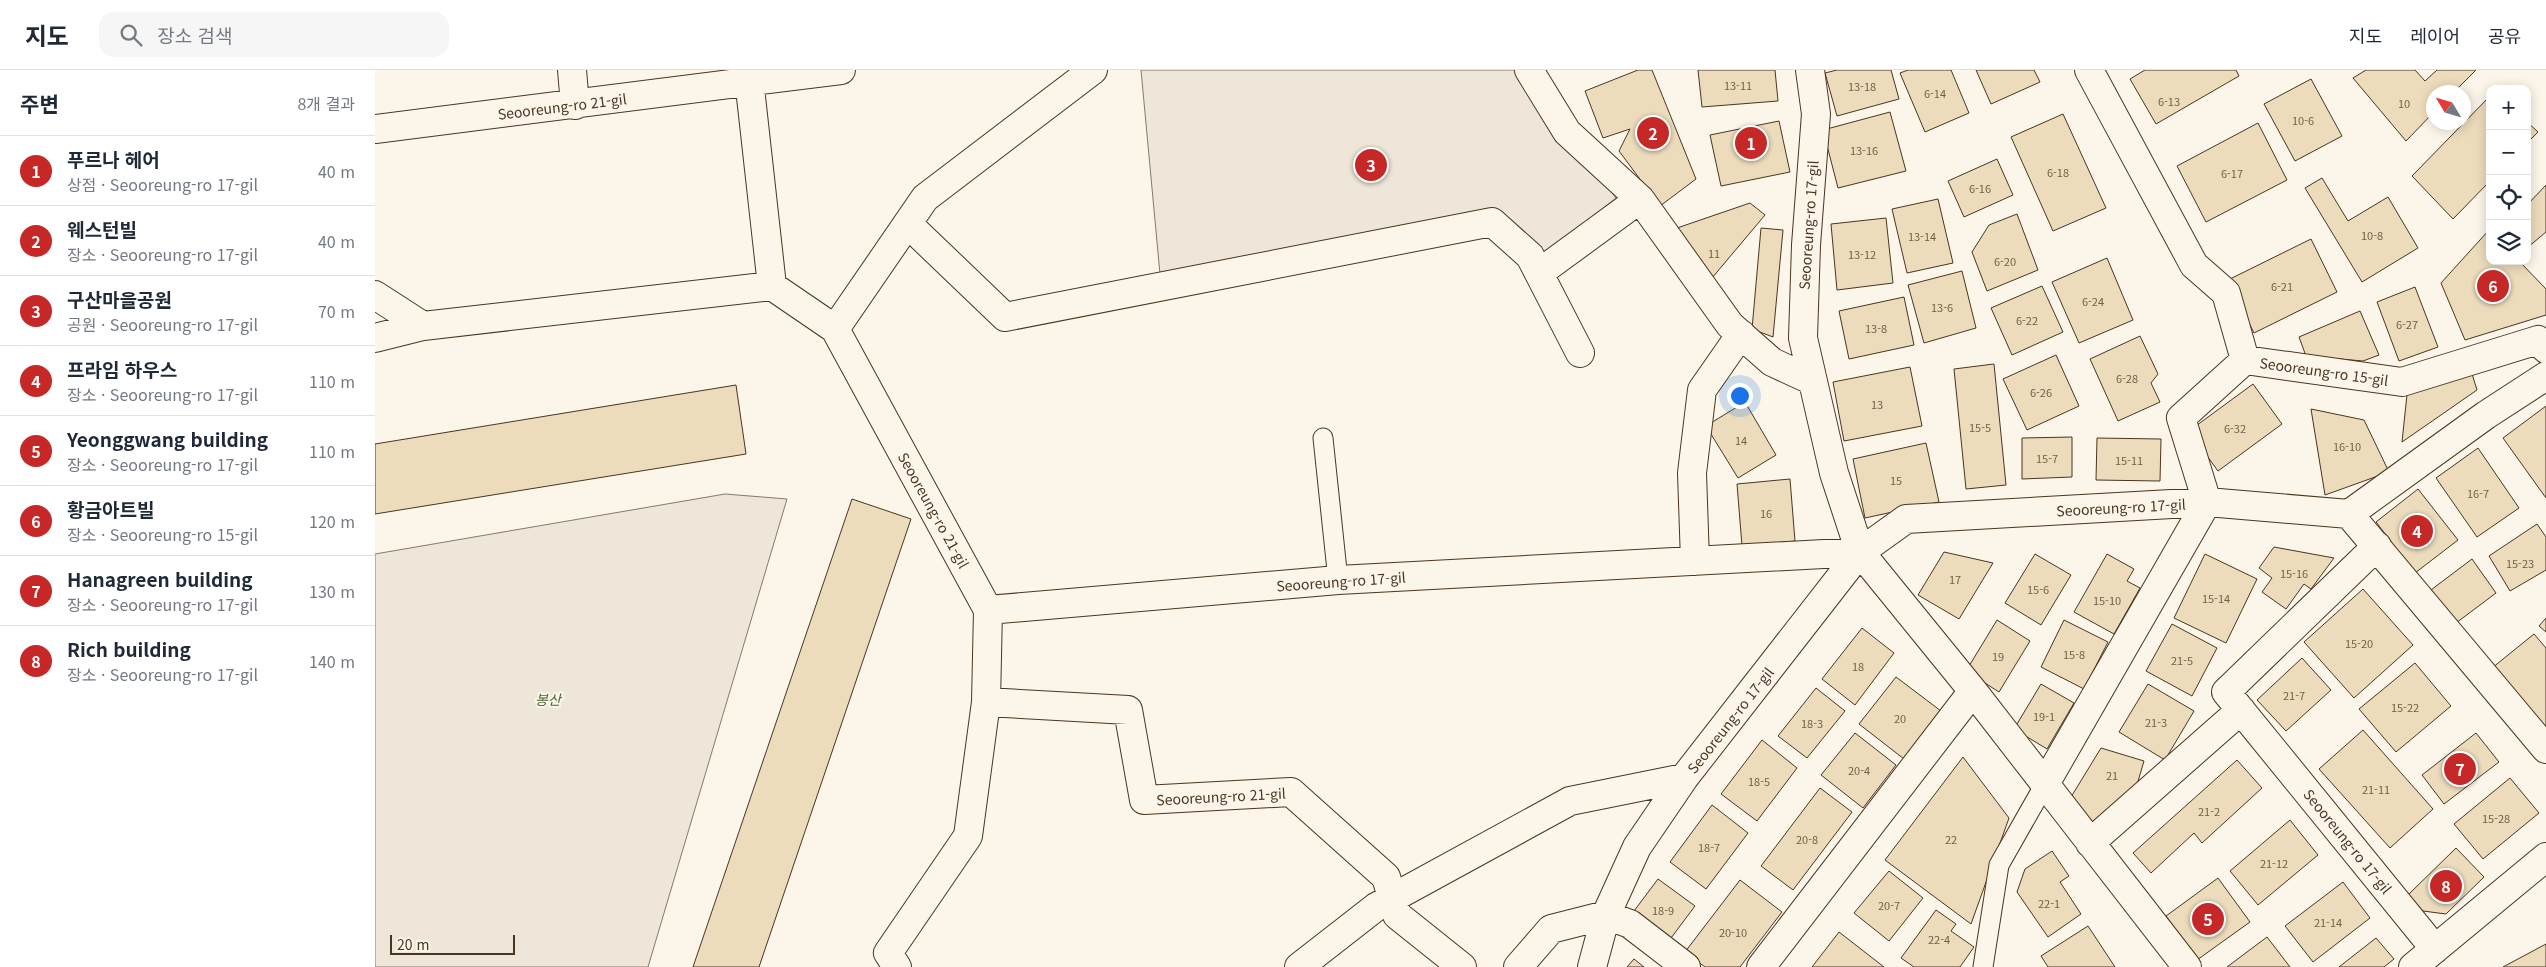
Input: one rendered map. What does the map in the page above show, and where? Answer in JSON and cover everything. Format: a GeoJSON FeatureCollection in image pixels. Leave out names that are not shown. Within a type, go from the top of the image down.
{"type":"FeatureCollection","features":[{"type":"Feature","properties":{"kind":"street"},"geometry":{"type":"LineString","coordinates":[[572,70],[575,105]]}},
{"type":"Feature","properties":{"kind":"street","name":"Seooreung-ro 21-gil"},"geometry":{"type":"LineString","coordinates":[[375,129],[575,105],[749,76],[841,70]]}},
{"type":"Feature","properties":{"kind":"street"},"geometry":{"type":"LineString","coordinates":[[835,329],[925,198],[1093,70]]}},
{"type":"Feature","properties":{"kind":"street"},"geometry":{"type":"LineString","coordinates":[[1529,70],[1567,132],[1640,199],[1730,324],[1772,362],[1811,380]]}},
{"type":"Feature","properties":{"kind":"street","name":"Seooreung-ro 17-gil"},"geometry":{"type":"LineString","coordinates":[[1810,70],[1816,114],[1806,246],[1803,338],[1811,380],[1834,473],[1860,552],[1973,691],[2187,967]]}},
{"type":"Feature","properties":{"kind":"street","name":"Seooreung-ro 15-gil"},"geometry":{"type":"LineString","coordinates":[[2089,70],[2193,265],[2226,294],[2245,360],[2402,382],[2538,340],[2546,349]]}},
{"type":"Feature","properties":{"kind":"street"},"geometry":{"type":"LineString","coordinates":[[375,338],[423,326],[772,286],[749,76]]}},
{"type":"Feature","properties":{"kind":"street"},"geometry":{"type":"LineString","coordinates":[[1539,273],[1640,199]]}},
{"type":"Feature","properties":{"kind":"street"},"geometry":{"type":"LineString","coordinates":[[908,224],[1005,317],[1492,222],[1530,256],[1580,353]]}},
{"type":"Feature","properties":{"kind":"street","name":"Seooreung-ro 21-gil"},"geometry":{"type":"LineString","coordinates":[[772,286],[835,329],[988,610],[986,702],[968,836],[888,953],[897,967]]}},
{"type":"Feature","properties":{"kind":"street"},"geometry":{"type":"LineString","coordinates":[[375,295],[423,326]]}},
{"type":"Feature","properties":{"kind":"street"},"geometry":{"type":"LineString","coordinates":[[1695,561],[1692,473],[1702,390],[1741,334]]}},
{"type":"Feature","properties":{"kind":"street"},"geometry":{"type":"LineString","coordinates":[[2045,784],[2207,502],[2181,418],[2245,360]]}},
{"type":"Feature","properties":{"kind":"street"},"geometry":{"type":"LineString","coordinates":[[2546,376],[2486,415],[2349,514],[2546,749]]}},
{"type":"Feature","properties":{"kind":"street","name":"Seooreung-ro 17-gil"},"geometry":{"type":"LineString","coordinates":[[1393,898],[1570,801],[1684,778],[1860,552],[1905,519],[2207,502],[2349,514]]}},
{"type":"Feature","properties":{"kind":"street","name":"Seooreung-ro 17-gil"},"geometry":{"type":"LineString","coordinates":[[2377,546],[2226,692],[2435,949]]}},
{"type":"Feature","properties":{"kind":"street","name":"Seooreung-ro 17-gil"},"geometry":{"type":"LineString","coordinates":[[988,610],[1338,580],[1860,552]]}},
{"type":"Feature","properties":{"kind":"street"},"geometry":{"type":"LineString","coordinates":[[1761,967],[1973,691]]}},
{"type":"Feature","properties":{"kind":"street","name":"Seooreung-ro 21-gil"},"geometry":{"type":"LineString","coordinates":[[986,702],[1128,710],[1144,800],[1291,792],[1385,877],[1397,915],[1462,967]]}},
{"type":"Feature","properties":{"kind":"street"},"geometry":{"type":"LineString","coordinates":[[2091,843],[2241,710]]}},
{"type":"Feature","properties":{"kind":"street"},"geometry":{"type":"LineString","coordinates":[[1592,967],[1607,915],[1637,847],[1684,778]]}},
{"type":"Feature","properties":{"kind":"street"},"geometry":{"type":"LineString","coordinates":[[2413,967],[2546,856]]}},
{"type":"Feature","properties":{"kind":"street"},"geometry":{"type":"LineString","coordinates":[[1299,967],[1376,907],[1393,898]]}},
{"type":"Feature","properties":{"kind":"street"},"geometry":{"type":"LineString","coordinates":[[1518,967],[1551,929],[1607,915],[1630,924],[1687,967]]}},
{"type":"Feature","properties":{"kind":"lane"},"geometry":{"type":"LineString","coordinates":[[1323,438],[1338,580]]}},
{"type":"Feature","properties":{"kind":"lane"},"geometry":{"type":"LineString","coordinates":[[1983,967],[1999,865],[2045,784]]}},
{"type":"Feature","properties":{"kind":"green space"},"geometry":{"type":"Polygon","coordinates":[[[1141,70],[1529,70],[1567,132],[1616,198],[1541,257],[1494,209],[1160,274],[1141,70]]]}},
{"type":"Feature","properties":{"kind":"green space","name":"봉산"},"geometry":{"type":"Polygon","coordinates":[[[725,494],[787,499],[648,967],[375,967],[375,554],[725,494]]]}},
{"type":"Feature","properties":{"kind":"building"},"geometry":{"type":"Polygon","coordinates":[[[1638,70],[1652,70],[1696,179],[1660,206],[1619,151],[1630,129],[1603,138],[1585,91],[1638,70]]]}},
{"type":"Feature","properties":{"kind":"building"},"geometry":{"type":"Polygon","coordinates":[[[1698,70],[1775,70],[1778,101],[1702,107],[1698,70]]]}},
{"type":"Feature","properties":{"kind":"building"},"geometry":{"type":"Polygon","coordinates":[[[1837,70],[1891,70],[1899,99],[1837,116],[1825,73],[1837,70]]]}},
{"type":"Feature","properties":{"kind":"building"},"geometry":{"type":"Polygon","coordinates":[[[1908,70],[1951,70],[1969,113],[1925,132],[1900,73],[1908,70]]]}},
{"type":"Feature","properties":{"kind":"building"},"geometry":{"type":"Polygon","coordinates":[[[1976,70],[2034,70],[2040,82],[1991,104],[1976,70]]]}},
{"type":"Feature","properties":{"kind":"building"},"geometry":{"type":"Polygon","coordinates":[[[2145,70],[2236,70],[2239,76],[2156,124],[2130,79],[2145,70]]]}},
{"type":"Feature","properties":{"kind":"building"},"geometry":{"type":"Polygon","coordinates":[[[2366,70],[2415,70],[2425,81],[2437,70],[2476,70],[2461,85],[2426,85],[2426,120],[2406,141],[2353,78],[2366,70]]]}},
{"type":"Feature","properties":{"kind":"building"},"geometry":{"type":"Polygon","coordinates":[[[2311,79],[2342,136],[2295,161],[2264,104],[2311,79]]]}},
{"type":"Feature","properties":{"kind":"building"},"geometry":{"type":"Polygon","coordinates":[[[2486,100],[2486,185],[2453,219],[2412,176],[2457,130],[2471,130],[2471,115],[2486,100]]]}},
{"type":"Feature","properties":{"kind":"building"},"geometry":{"type":"Polygon","coordinates":[[[1890,112],[1906,171],[1838,188],[1823,130],[1890,112]]]}},
{"type":"Feature","properties":{"kind":"building"},"geometry":{"type":"Polygon","coordinates":[[[2063,114],[2106,208],[2053,231],[2011,137],[2063,114]]]}},
{"type":"Feature","properties":{"kind":"building"},"geometry":{"type":"Polygon","coordinates":[[[1779,121],[1790,172],[1721,186],[1710,135],[1779,121]]]}},
{"type":"Feature","properties":{"kind":"building"},"geometry":{"type":"Polygon","coordinates":[[[2258,123],[2287,180],[2206,222],[2177,166],[2258,123]]]}},
{"type":"Feature","properties":{"kind":"building"},"geometry":{"type":"Polygon","coordinates":[[[2531,126],[2538,132],[2531,139],[2531,126]]]}},
{"type":"Feature","properties":{"kind":"building"},"geometry":{"type":"Polygon","coordinates":[[[1997,159],[2013,195],[1964,217],[1948,181],[1997,159]]]}},
{"type":"Feature","properties":{"kind":"building"},"geometry":{"type":"Polygon","coordinates":[[[2322,178],[2348,221],[2388,197],[2418,248],[2362,282],[2305,188],[2322,178]]]}},
{"type":"Feature","properties":{"kind":"building"},"geometry":{"type":"Polygon","coordinates":[[[2546,185],[2546,232],[2531,245],[2531,220],[2531,201],[2546,185]]]}},
{"type":"Feature","properties":{"kind":"building"},"geometry":{"type":"Polygon","coordinates":[[[1938,199],[1953,263],[1907,273],[1892,209],[1938,199]]]}},
{"type":"Feature","properties":{"kind":"building"},"geometry":{"type":"Polygon","coordinates":[[[1750,203],[1765,215],[1712,278],[1677,228],[1750,203]]]}},
{"type":"Feature","properties":{"kind":"building"},"geometry":{"type":"Polygon","coordinates":[[[2017,214],[2038,270],[1987,291],[1972,252],[1989,225],[2017,214]]]}},
{"type":"Feature","properties":{"kind":"building"},"geometry":{"type":"Polygon","coordinates":[[[1886,218],[1893,283],[1837,290],[1831,224],[1886,218]]]}},
{"type":"Feature","properties":{"kind":"building"},"geometry":{"type":"Polygon","coordinates":[[[1761,228],[1783,230],[1773,337],[1752,329],[1761,228]]]}},
{"type":"Feature","properties":{"kind":"building"},"geometry":{"type":"Polygon","coordinates":[[[2486,233],[2486,265],[2523,265],[2546,289],[2546,315],[2465,340],[2441,283],[2486,233]]]}},
{"type":"Feature","properties":{"kind":"building"},"geometry":{"type":"Polygon","coordinates":[[[2311,239],[2337,292],[2254,333],[2228,280],[2311,239]]]}},
{"type":"Feature","properties":{"kind":"building"},"geometry":{"type":"Polygon","coordinates":[[[2107,258],[2133,320],[2079,343],[2052,282],[2107,258]]]}},
{"type":"Feature","properties":{"kind":"building"},"geometry":{"type":"Polygon","coordinates":[[[1962,271],[1976,328],[1924,343],[1908,285],[1962,271]]]}},
{"type":"Feature","properties":{"kind":"building"},"geometry":{"type":"Polygon","coordinates":[[[2042,286],[2063,332],[2012,355],[1991,308],[2042,286]]]}},
{"type":"Feature","properties":{"kind":"building"},"geometry":{"type":"Polygon","coordinates":[[[2415,287],[2438,347],[2399,361],[2377,302],[2415,287]]]}},
{"type":"Feature","properties":{"kind":"building"},"geometry":{"type":"Polygon","coordinates":[[[1904,297],[1914,345],[1849,359],[1839,311],[1904,297]]]}},
{"type":"Feature","properties":{"kind":"building"},"geometry":{"type":"Polygon","coordinates":[[[2360,311],[2379,355],[2363,361],[2306,356],[2299,337],[2360,311]]]}},
{"type":"Feature","properties":{"kind":"building"},"geometry":{"type":"Polygon","coordinates":[[[2140,336],[2158,374],[2151,383],[2160,402],[2118,421],[2090,359],[2140,336]]]}},
{"type":"Feature","properties":{"kind":"building"},"geometry":{"type":"Polygon","coordinates":[[[2056,355],[2079,406],[2027,430],[2003,379],[2056,355]]]}},
{"type":"Feature","properties":{"kind":"building"},"geometry":{"type":"Polygon","coordinates":[[[1994,364],[2006,485],[1966,489],[1954,369],[1994,364]]]}},
{"type":"Feature","properties":{"kind":"building"},"geometry":{"type":"Polygon","coordinates":[[[2469,364],[2477,390],[2402,442],[2408,385],[2469,364]]]}},
{"type":"Feature","properties":{"kind":"building"},"geometry":{"type":"Polygon","coordinates":[[[1910,367],[1922,426],[1844,441],[1833,382],[1910,367]]]}},
{"type":"Feature","properties":{"kind":"building"},"geometry":{"type":"Polygon","coordinates":[[[2253,384],[2282,424],[2218,471],[2189,431],[2253,384]]]}},
{"type":"Feature","properties":{"kind":"building"},"geometry":{"type":"Polygon","coordinates":[[[736,385],[746,454],[375,514],[375,444],[736,385]]]}},
{"type":"Feature","properties":{"kind":"building"},"geometry":{"type":"Polygon","coordinates":[[[1745,402],[1776,455],[1738,478],[1706,426],[1745,402]]]}},
{"type":"Feature","properties":{"kind":"building"},"geometry":{"type":"Polygon","coordinates":[[[2546,406],[2546,498],[2503,438],[2546,406]]]}},
{"type":"Feature","properties":{"kind":"building"},"geometry":{"type":"Polygon","coordinates":[[[2311,409],[2364,420],[2389,472],[2325,495],[2311,409]]]}},
{"type":"Feature","properties":{"kind":"building"},"geometry":{"type":"Polygon","coordinates":[[[2072,437],[2072,477],[2022,479],[2022,438],[2072,437]]]}},
{"type":"Feature","properties":{"kind":"building"},"geometry":{"type":"Polygon","coordinates":[[[2097,438],[2161,439],[2160,481],[2096,480],[2097,438]]]}},
{"type":"Feature","properties":{"kind":"building"},"geometry":{"type":"Polygon","coordinates":[[[1926,443],[1939,502],[1865,518],[1853,459],[1926,443]]]}},
{"type":"Feature","properties":{"kind":"building"},"geometry":{"type":"Polygon","coordinates":[[[2478,448],[2519,508],[2477,537],[2436,478],[2478,448]]]}},
{"type":"Feature","properties":{"kind":"building"},"geometry":{"type":"Polygon","coordinates":[[[1790,479],[1795,541],[1742,546],[1737,484],[1790,479]]]}},
{"type":"Feature","properties":{"kind":"building"},"geometry":{"type":"Polygon","coordinates":[[[2418,489],[2458,540],[2415,573],[2376,522],[2418,489]]]}},
{"type":"Feature","properties":{"kind":"building"},"geometry":{"type":"Polygon","coordinates":[[[852,499],[911,519],[759,967],[693,967],[852,499]]]}},
{"type":"Feature","properties":{"kind":"building"},"geometry":{"type":"Polygon","coordinates":[[[2537,524],[2546,537],[2546,570],[2510,591],[2489,556],[2537,524]]]}},
{"type":"Feature","properties":{"kind":"building"},"geometry":{"type":"Polygon","coordinates":[[[2274,547],[2334,558],[2311,589],[2304,584],[2286,609],[2262,592],[2272,578],[2259,568],[2274,547]]]}},
{"type":"Feature","properties":{"kind":"building"},"geometry":{"type":"Polygon","coordinates":[[[1944,552],[1993,563],[1959,619],[1918,595],[1944,552]]]}},
{"type":"Feature","properties":{"kind":"building"},"geometry":{"type":"Polygon","coordinates":[[[2035,554],[2071,575],[2041,625],[2005,603],[2035,554]]]}},
{"type":"Feature","properties":{"kind":"building"},"geometry":{"type":"Polygon","coordinates":[[[2107,554],[2134,569],[2127,581],[2140,588],[2114,634],[2074,612],[2107,554]]]}},
{"type":"Feature","properties":{"kind":"building"},"geometry":{"type":"Polygon","coordinates":[[[2205,554],[2257,579],[2226,643],[2174,618],[2205,554]]]}},
{"type":"Feature","properties":{"kind":"building"},"geometry":{"type":"Polygon","coordinates":[[[2472,559],[2496,593],[2452,626],[2427,593],[2472,559]]]}},
{"type":"Feature","properties":{"kind":"building"},"geometry":{"type":"Polygon","coordinates":[[[2363,589],[2413,645],[2354,698],[2304,642],[2363,589]]]}},
{"type":"Feature","properties":{"kind":"building"},"geometry":{"type":"Polygon","coordinates":[[[2546,618],[2546,632],[2539,626],[2546,618]]]}},
{"type":"Feature","properties":{"kind":"building"},"geometry":{"type":"Polygon","coordinates":[[[1997,620],[2030,641],[1999,692],[1966,671],[1997,620]]]}},
{"type":"Feature","properties":{"kind":"building"},"geometry":{"type":"Polygon","coordinates":[[[2064,620],[2108,642],[2084,689],[2041,667],[2064,620]]]}},
{"type":"Feature","properties":{"kind":"building"},"geometry":{"type":"Polygon","coordinates":[[[2172,624],[2217,648],[2192,696],[2146,671],[2172,624]]]}},
{"type":"Feature","properties":{"kind":"building"},"geometry":{"type":"Polygon","coordinates":[[[1862,628],[1894,653],[1855,705],[1822,679],[1862,628]]]}},
{"type":"Feature","properties":{"kind":"building"},"geometry":{"type":"Polygon","coordinates":[[[2534,634],[2546,648],[2546,734],[2492,668],[2534,634]]]}},
{"type":"Feature","properties":{"kind":"building"},"geometry":{"type":"Polygon","coordinates":[[[2302,658],[2331,690],[2286,731],[2257,700],[2302,658]]]}},
{"type":"Feature","properties":{"kind":"building"},"geometry":{"type":"Polygon","coordinates":[[[2415,663],[2451,706],[2396,752],[2359,709],[2415,663]]]}},
{"type":"Feature","properties":{"kind":"building"},"geometry":{"type":"Polygon","coordinates":[[[1896,677],[1941,711],[1904,759],[1859,724],[1896,677]]]}},
{"type":"Feature","properties":{"kind":"building"},"geometry":{"type":"Polygon","coordinates":[[[2041,684],[2074,703],[2047,749],[2014,729],[2041,684]]]}},
{"type":"Feature","properties":{"kind":"building"},"geometry":{"type":"Polygon","coordinates":[[[2148,684],[2194,711],[2165,760],[2119,732],[2148,684]]]}},
{"type":"Feature","properties":{"kind":"building"},"geometry":{"type":"Polygon","coordinates":[[[1816,688],[1845,711],[1807,758],[1778,736],[1816,688]]]}},
{"type":"Feature","properties":{"kind":"building"},"geometry":{"type":"Polygon","coordinates":[[[2363,730],[2433,809],[2390,848],[2319,769],[2363,730]]]}},
{"type":"Feature","properties":{"kind":"building"},"geometry":{"type":"Polygon","coordinates":[[[1855,733],[1896,765],[1863,808],[1821,775],[1855,733]]]}},
{"type":"Feature","properties":{"kind":"building"},"geometry":{"type":"Polygon","coordinates":[[[2476,733],[2499,762],[2444,804],[2422,775],[2476,733]]]}},
{"type":"Feature","properties":{"kind":"building"},"geometry":{"type":"Polygon","coordinates":[[[1762,740],[1797,768],[1757,821],[1721,794],[1762,740]]]}},
{"type":"Feature","properties":{"kind":"building"},"geometry":{"type":"Polygon","coordinates":[[[2101,748],[2144,761],[2136,788],[2093,823],[2071,797],[2101,748]]]}},
{"type":"Feature","properties":{"kind":"building"},"geometry":{"type":"Polygon","coordinates":[[[1963,757],[2009,818],[1971,924],[1885,860],[1963,757]]]}},
{"type":"Feature","properties":{"kind":"building"},"geometry":{"type":"Polygon","coordinates":[[[2237,760],[2262,788],[2202,843],[2194,833],[2151,873],[2133,853],[2237,760]]]}},
{"type":"Feature","properties":{"kind":"building"},"geometry":{"type":"Polygon","coordinates":[[[2510,778],[2539,813],[2483,859],[2454,824],[2510,778]]]}},
{"type":"Feature","properties":{"kind":"building"},"geometry":{"type":"Polygon","coordinates":[[[1820,788],[1852,812],[1793,890],[1761,866],[1820,788]]]}},
{"type":"Feature","properties":{"kind":"building"},"geometry":{"type":"Polygon","coordinates":[[[1712,805],[1748,833],[1706,889],[1670,862],[1712,805]]]}},
{"type":"Feature","properties":{"kind":"building"},"geometry":{"type":"Polygon","coordinates":[[[2290,820],[2318,855],[2258,905],[2230,871],[2290,820]]]}},
{"type":"Feature","properties":{"kind":"building"},"geometry":{"type":"Polygon","coordinates":[[[2456,848],[2484,877],[2446,914],[2423,911],[2408,895],[2456,848]]]}},
{"type":"Feature","properties":{"kind":"building"},"geometry":{"type":"Polygon","coordinates":[[[2052,851],[2069,876],[2060,882],[2081,914],[2048,937],[2017,892],[2025,869],[2052,851]]]}},
{"type":"Feature","properties":{"kind":"building"},"geometry":{"type":"Polygon","coordinates":[[[1889,871],[1923,898],[1889,941],[1854,913],[1889,871]]]}},
{"type":"Feature","properties":{"kind":"building"},"geometry":{"type":"Polygon","coordinates":[[[2218,878],[2250,922],[2197,960],[2166,916],[2218,878]]]}},
{"type":"Feature","properties":{"kind":"building"},"geometry":{"type":"Polygon","coordinates":[[[1658,879],[1695,906],[1668,942],[1631,915],[1658,879]]]}},
{"type":"Feature","properties":{"kind":"building"},"geometry":{"type":"Polygon","coordinates":[[[1740,880],[1782,912],[1740,967],[1705,967],[1685,952],[1740,880]]]}},
{"type":"Feature","properties":{"kind":"building"},"geometry":{"type":"Polygon","coordinates":[[[2343,882],[2370,918],[2313,962],[2285,926],[2343,882]]]}},
{"type":"Feature","properties":{"kind":"building"},"geometry":{"type":"Polygon","coordinates":[[[1936,910],[1956,924],[1951,931],[1974,947],[1960,967],[1914,967],[1901,958],[1936,910]]]}},
{"type":"Feature","properties":{"kind":"building"},"geometry":{"type":"Polygon","coordinates":[[[2088,926],[2115,967],[2048,967],[2041,956],[2088,926]]]}},
{"type":"Feature","properties":{"kind":"building"},"geometry":{"type":"Polygon","coordinates":[[[1839,932],[1884,967],[1812,967],[1839,932]]]}},
{"type":"Feature","properties":{"kind":"building"},"geometry":{"type":"Polygon","coordinates":[[[2267,937],[2290,967],[2227,967],[2267,937]]]}},
{"type":"Feature","properties":{"kind":"building"},"geometry":{"type":"Polygon","coordinates":[[[2376,938],[2394,959],[2384,967],[2339,967],[2376,938]]]}},
{"type":"Feature","properties":{"kind":"building"},"geometry":{"type":"Polygon","coordinates":[[[2546,944],[2546,967],[2503,967],[2546,944]]]}},
{"type":"Feature","properties":{"kind":"building"},"geometry":{"type":"Polygon","coordinates":[[[1634,959],[1644,967],[1627,967],[1634,959]]]}},
{"type":"Feature","properties":{"kind":"place","name":"웨스턴빌"},"geometry":{"type":"Point","coordinates":[1653,133]}},
{"type":"Feature","properties":{"kind":"place","name":"푸르나 헤어"},"geometry":{"type":"Point","coordinates":[1751,143]}},
{"type":"Feature","properties":{"kind":"place","name":"구산마을공원"},"geometry":{"type":"Point","coordinates":[1371,165]}},
{"type":"Feature","properties":{"kind":"place","name":"황금아트빌"},"geometry":{"type":"Point","coordinates":[2493,286]}},
{"type":"Feature","properties":{"kind":"place","name":"프라임 하우스"},"geometry":{"type":"Point","coordinates":[2417,531]}},
{"type":"Feature","properties":{"kind":"place","name":"Hanagreen building"},"geometry":{"type":"Point","coordinates":[2460,769]}},
{"type":"Feature","properties":{"kind":"place","name":"Rich building"},"geometry":{"type":"Point","coordinates":[2446,886]}},
{"type":"Feature","properties":{"kind":"place","name":"Yeonggwang building"},"geometry":{"type":"Point","coordinates":[2208,919]}}]}
